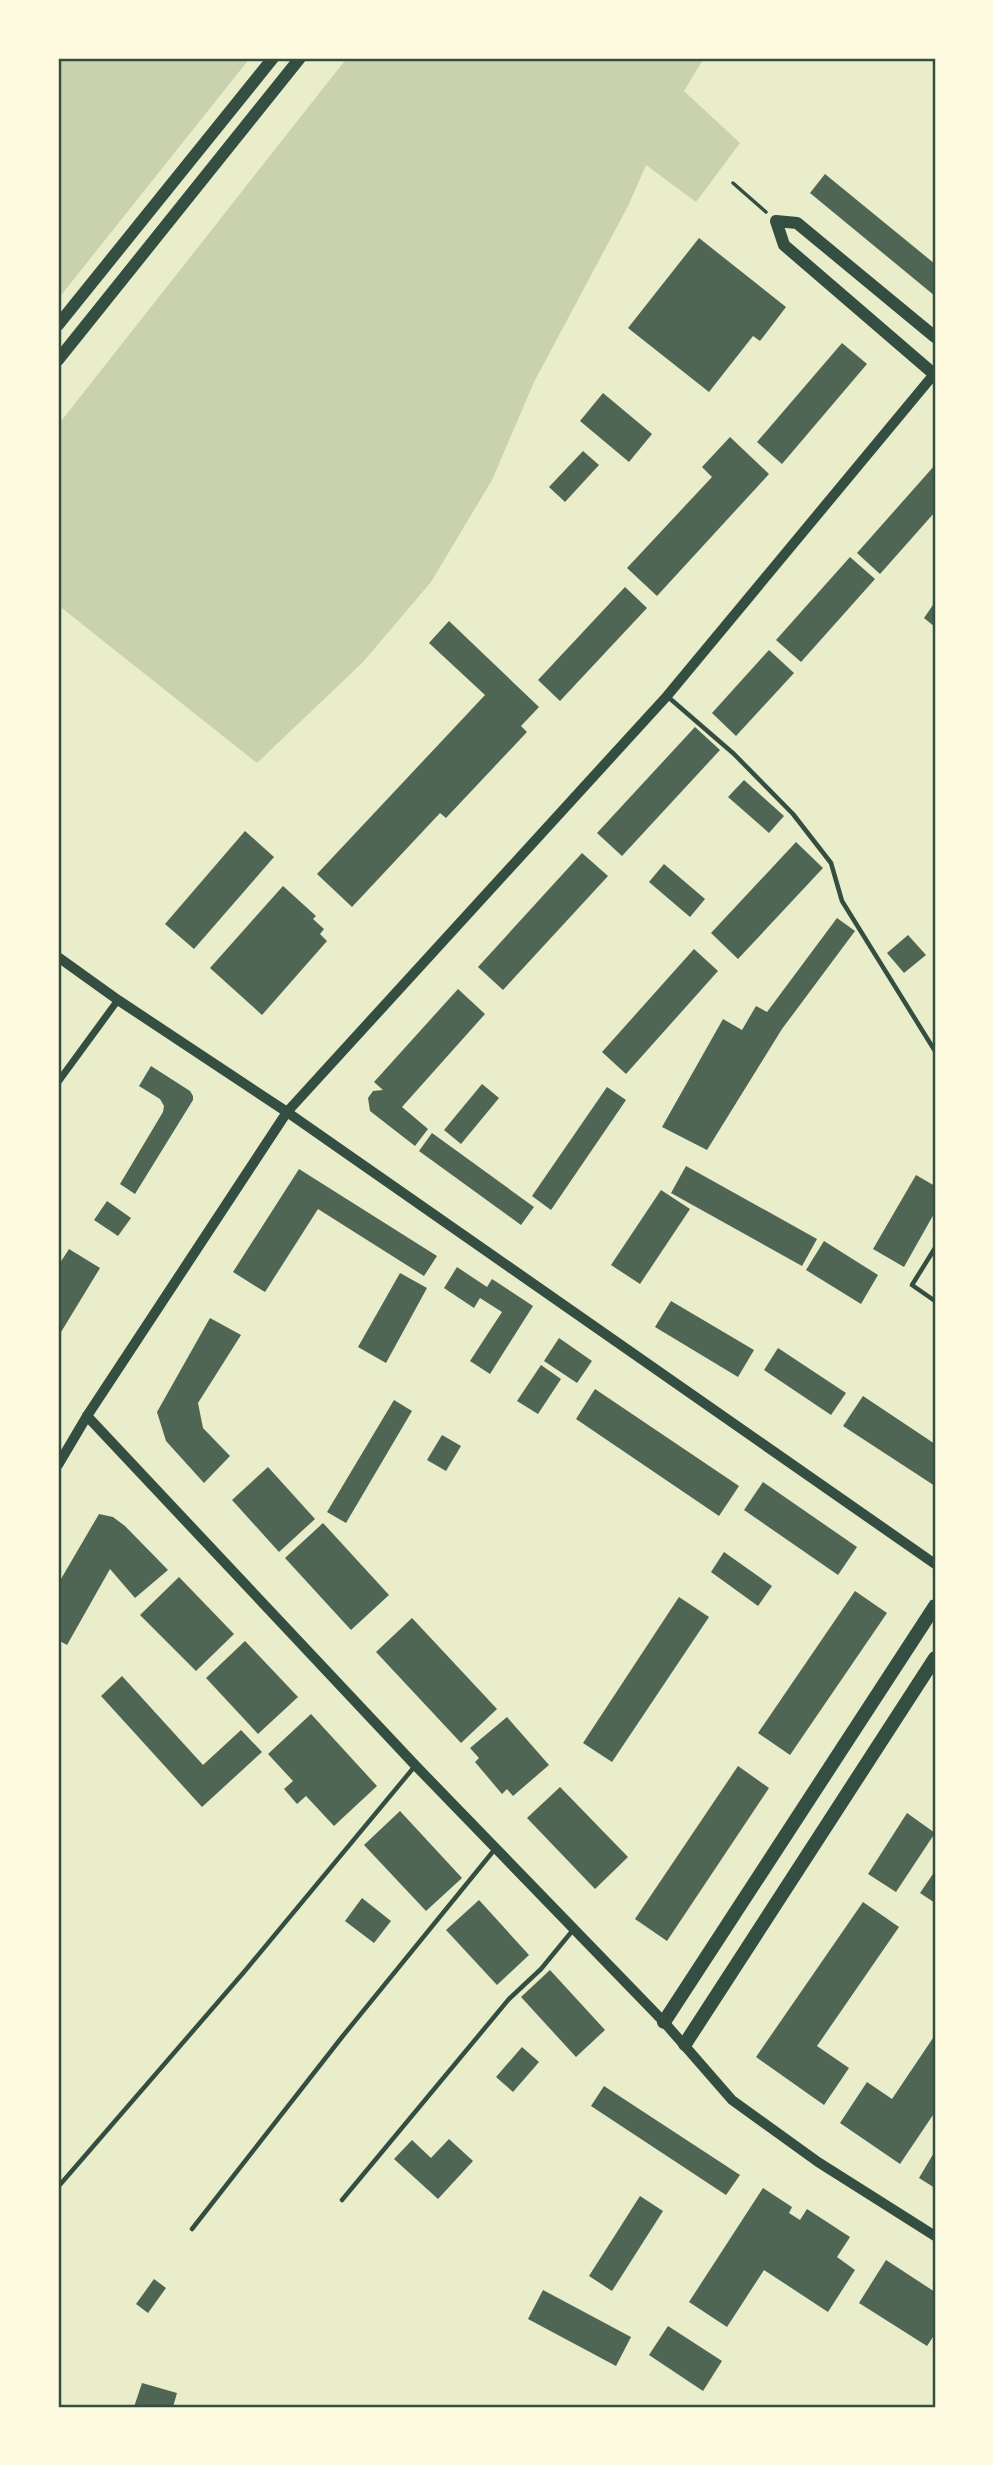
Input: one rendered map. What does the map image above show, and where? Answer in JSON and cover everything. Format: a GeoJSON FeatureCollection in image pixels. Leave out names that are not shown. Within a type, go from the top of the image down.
{"type":"FeatureCollection","features":[{"type":"Feature","properties":{"kind":"main road"},"geometry":{"type":"LineString","coordinates":[[58,325],[272,58]]}},
{"type":"Feature","properties":{"kind":"main road"},"geometry":{"type":"LineString","coordinates":[[58,360],[300,58]]}},
{"type":"Feature","properties":{"kind":"main road"},"geometry":{"type":"LineString","coordinates":[[935,337],[797,223],[776,221],[784,245],[935,374]]}},
{"type":"Feature","properties":{"kind":"main road"},"geometry":{"type":"LineString","coordinates":[[664,2022],[935,1606]]}},
{"type":"Feature","properties":{"kind":"main road"},"geometry":{"type":"LineString","coordinates":[[685,2044],[935,1658]]}},
{"type":"Feature","properties":{"kind":"street"},"geometry":{"type":"LineString","coordinates":[[58,1465],[287,1112],[667,696],[935,374]]}},
{"type":"Feature","properties":{"kind":"street"},"geometry":{"type":"LineString","coordinates":[[58,957],[287,1112],[935,1564]]}},
{"type":"Feature","properties":{"kind":"street"},"geometry":{"type":"LineString","coordinates":[[58,1082],[118,1000]]}},
{"type":"Feature","properties":{"kind":"street"},"geometry":{"type":"LineString","coordinates":[[88,1416],[415,1765],[685,2044],[732,2100],[818,2162],[935,2236]]}},
{"type":"Feature","properties":{"kind":"lane"},"geometry":{"type":"LineString","coordinates":[[667,696],[734,754],[793,814],[831,863],[842,901],[935,1051]]}},
{"type":"Feature","properties":{"kind":"lane"},"geometry":{"type":"LineString","coordinates":[[935,1248],[912,1285],[935,1301]]}},
{"type":"Feature","properties":{"kind":"lane"},"geometry":{"type":"LineString","coordinates":[[58,2187],[244,1972],[415,1765]]}},
{"type":"Feature","properties":{"kind":"lane"},"geometry":{"type":"LineString","coordinates":[[192,2229],[342,2037],[496,1848]]}},
{"type":"Feature","properties":{"kind":"lane"},"geometry":{"type":"LineString","coordinates":[[342,2200],[509,1999],[541,1969],[573,1930]]}},
{"type":"Feature","properties":{"kind":"path"},"geometry":{"type":"LineString","coordinates":[[733,183],[776,221]]}},
{"type":"Feature","properties":{"kind":"green space"},"geometry":{"type":"Polygon","coordinates":[[[58,58],[250,58],[58,299],[58,58]]]}},
{"type":"Feature","properties":{"kind":"green space"},"geometry":{"type":"Polygon","coordinates":[[[347,58],[704,58],[684,91],[740,143],[696,202],[646,165],[628,206],[534,382],[492,480],[431,582],[363,662],[257,763],[58,605],[58,425],[347,58]]]}},
{"type":"Feature","properties":{"kind":"building"},"geometry":{"type":"Polygon","coordinates":[[[825,174],[935,264],[935,296],[810,193],[825,174]]]}},
{"type":"Feature","properties":{"kind":"building"},"geometry":{"type":"Polygon","coordinates":[[[699,238],[786,307],[760,341],[753,336],[709,392],[628,328],[699,238]]]}},
{"type":"Feature","properties":{"kind":"building"},"geometry":{"type":"Polygon","coordinates":[[[842,343],[867,364],[782,464],[757,442],[842,343]]]}},
{"type":"Feature","properties":{"kind":"building"},"geometry":{"type":"Polygon","coordinates":[[[603,393],[652,434],[629,462],[580,421],[603,393]]]}},
{"type":"Feature","properties":{"kind":"building"},"geometry":{"type":"Polygon","coordinates":[[[730,437],[769,474],[657,596],[627,568],[712,477],[702,467],[730,437]]]}},
{"type":"Feature","properties":{"kind":"building"},"geometry":{"type":"Polygon","coordinates":[[[583,451],[599,465],[565,502],[549,487],[583,451]]]}},
{"type":"Feature","properties":{"kind":"building"},"geometry":{"type":"Polygon","coordinates":[[[935,465],[935,512],[880,574],[857,553],[935,465]]]}},
{"type":"Feature","properties":{"kind":"building"},"geometry":{"type":"Polygon","coordinates":[[[850,557],[875,579],[801,662],[776,640],[850,557]]]}},
{"type":"Feature","properties":{"kind":"building"},"geometry":{"type":"Polygon","coordinates":[[[625,587],[647,608],[560,701],[538,680],[625,587]]]}},
{"type":"Feature","properties":{"kind":"building"},"geometry":{"type":"Polygon","coordinates":[[[935,602],[935,627],[924,618],[935,602]]]}},
{"type":"Feature","properties":{"kind":"building"},"geometry":{"type":"Polygon","coordinates":[[[449,621],[539,707],[521,726],[527,732],[446,818],[440,813],[352,907],[317,874],[485,695],[429,643],[449,621]]]}},
{"type":"Feature","properties":{"kind":"building"},"geometry":{"type":"Polygon","coordinates":[[[769,650],[794,673],[736,736],[712,713],[769,650]]]}},
{"type":"Feature","properties":{"kind":"building"},"geometry":{"type":"Polygon","coordinates":[[[695,727],[720,750],[622,856],[597,833],[695,727]]]}},
{"type":"Feature","properties":{"kind":"building"},"geometry":{"type":"Polygon","coordinates":[[[744,780],[784,816],[769,833],[728,797],[744,780]]]}},
{"type":"Feature","properties":{"kind":"building"},"geometry":{"type":"Polygon","coordinates":[[[245,831],[274,857],[194,949],[165,924],[245,831]]]}},
{"type":"Feature","properties":{"kind":"building"},"geometry":{"type":"Polygon","coordinates":[[[796,842],[823,868],[738,959],[711,933],[796,842]]]}},
{"type":"Feature","properties":{"kind":"building"},"geometry":{"type":"Polygon","coordinates":[[[582,853],[608,876],[503,990],[478,967],[582,853]]]}},
{"type":"Feature","properties":{"kind":"building"},"geometry":{"type":"Polygon","coordinates":[[[664,864],[705,899],[690,917],[649,882],[664,864]]]}},
{"type":"Feature","properties":{"kind":"building"},"geometry":{"type":"Polygon","coordinates":[[[283,886],[316,916],[313,919],[324,929],[320,934],[327,941],[262,1015],[210,968],[283,886]]]}},
{"type":"Feature","properties":{"kind":"building"},"geometry":{"type":"Polygon","coordinates":[[[837,918],[855,931],[782,1029],[707,1150],[662,1127],[723,1019],[742,1030],[756,1006],[767,1012],[837,918]]]}},
{"type":"Feature","properties":{"kind":"building"},"geometry":{"type":"Polygon","coordinates":[[[908,935],[926,955],[904,973],[887,953],[908,935]]]}},
{"type":"Feature","properties":{"kind":"building"},"geometry":{"type":"Polygon","coordinates":[[[694,949],[718,971],[626,1074],[602,1052],[694,949]]]}},
{"type":"Feature","properties":{"kind":"building"},"geometry":{"type":"Polygon","coordinates":[[[458,989],[485,1014],[402,1107],[428,1129],[415,1146],[370,1111],[368,1098],[373,1091],[383,1090],[374,1082],[458,989]]]}},
{"type":"Feature","properties":{"kind":"building"},"geometry":{"type":"Polygon","coordinates":[[[151,1066],[190,1091],[193,1100],[135,1194],[120,1184],[164,1106],[160,1099],[139,1086],[151,1066]]]}},
{"type":"Feature","properties":{"kind":"building"},"geometry":{"type":"Polygon","coordinates":[[[482,1084],[499,1098],[461,1144],[444,1130],[482,1084]]]}},
{"type":"Feature","properties":{"kind":"building"},"geometry":{"type":"Polygon","coordinates":[[[607,1087],[626,1100],[551,1210],[532,1196],[607,1087]]]}},
{"type":"Feature","properties":{"kind":"building"},"geometry":{"type":"Polygon","coordinates":[[[432,1133],[534,1207],[521,1225],[419,1151],[432,1133]]]}},
{"type":"Feature","properties":{"kind":"building"},"geometry":{"type":"Polygon","coordinates":[[[686,1166],[817,1239],[802,1266],[671,1193],[686,1166]]]}},
{"type":"Feature","properties":{"kind":"building"},"geometry":{"type":"Polygon","coordinates":[[[299,1169],[437,1256],[424,1276],[318,1209],[265,1292],[233,1272],[299,1169]]]}},
{"type":"Feature","properties":{"kind":"building"},"geometry":{"type":"Polygon","coordinates":[[[916,1175],[935,1186],[935,1212],[904,1267],[873,1249],[916,1175]]]}},
{"type":"Feature","properties":{"kind":"building"},"geometry":{"type":"Polygon","coordinates":[[[661,1190],[690,1209],[640,1284],[611,1265],[661,1190]]]}},
{"type":"Feature","properties":{"kind":"building"},"geometry":{"type":"Polygon","coordinates":[[[107,1201],[131,1218],[118,1236],[94,1220],[107,1201]]]}},
{"type":"Feature","properties":{"kind":"building"},"geometry":{"type":"Polygon","coordinates":[[[824,1241],[878,1275],[861,1304],[806,1270],[824,1241]]]}},
{"type":"Feature","properties":{"kind":"building"},"geometry":{"type":"Polygon","coordinates":[[[69,1249],[100,1268],[58,1337],[58,1266],[69,1249]]]}},
{"type":"Feature","properties":{"kind":"building"},"geometry":{"type":"Polygon","coordinates":[[[457,1267],[487,1287],[492,1279],[533,1306],[490,1374],[470,1361],[502,1312],[480,1298],[474,1308],[444,1288],[457,1267]]]}},
{"type":"Feature","properties":{"kind":"building"},"geometry":{"type":"Polygon","coordinates":[[[400,1273],[427,1288],[386,1363],[358,1347],[400,1273]]]}},
{"type":"Feature","properties":{"kind":"building"},"geometry":{"type":"Polygon","coordinates":[[[671,1301],[754,1350],[738,1377],[655,1327],[671,1301]]]}},
{"type":"Feature","properties":{"kind":"building"},"geometry":{"type":"Polygon","coordinates":[[[210,1318],[241,1335],[198,1403],[203,1428],[230,1456],[204,1483],[166,1441],[157,1412],[210,1318]]]}},
{"type":"Feature","properties":{"kind":"building"},"geometry":{"type":"Polygon","coordinates":[[[559,1338],[592,1361],[577,1383],[544,1361],[559,1338]]]}},
{"type":"Feature","properties":{"kind":"building"},"geometry":{"type":"Polygon","coordinates":[[[778,1348],[846,1393],[831,1415],[764,1370],[778,1348]]]}},
{"type":"Feature","properties":{"kind":"building"},"geometry":{"type":"Polygon","coordinates":[[[541,1365],[561,1379],[538,1414],[517,1401],[541,1365]]]}},
{"type":"Feature","properties":{"kind":"building"},"geometry":{"type":"Polygon","coordinates":[[[595,1389],[739,1486],[719,1516],[576,1419],[595,1389]]]}},
{"type":"Feature","properties":{"kind":"building"},"geometry":{"type":"Polygon","coordinates":[[[863,1396],[935,1444],[935,1486],[843,1426],[863,1396]]]}},
{"type":"Feature","properties":{"kind":"building"},"geometry":{"type":"Polygon","coordinates":[[[394,1400],[412,1411],[346,1523],[327,1512],[394,1400]]]}},
{"type":"Feature","properties":{"kind":"building"},"geometry":{"type":"Polygon","coordinates":[[[442,1435],[461,1446],[446,1471],[427,1460],[442,1435]]]}},
{"type":"Feature","properties":{"kind":"building"},"geometry":{"type":"Polygon","coordinates":[[[268,1467],[315,1519],[279,1552],[232,1500],[268,1467]]]}},
{"type":"Feature","properties":{"kind":"building"},"geometry":{"type":"Polygon","coordinates":[[[763,1482],[857,1547],[838,1575],[744,1510],[763,1482]]]}},
{"type":"Feature","properties":{"kind":"building"},"geometry":{"type":"Polygon","coordinates":[[[99,1514],[113,1517],[125,1526],[168,1570],[135,1598],[110,1569],[67,1645],[58,1640],[58,1584],[99,1514]]]}},
{"type":"Feature","properties":{"kind":"building"},"geometry":{"type":"Polygon","coordinates":[[[323,1523],[389,1595],[351,1630],[285,1558],[323,1523]]]}},
{"type":"Feature","properties":{"kind":"building"},"geometry":{"type":"Polygon","coordinates":[[[724,1552],[772,1586],[758,1606],[711,1572],[724,1552]]]}},
{"type":"Feature","properties":{"kind":"building"},"geometry":{"type":"Polygon","coordinates":[[[179,1577],[234,1634],[196,1671],[140,1615],[179,1577]]]}},
{"type":"Feature","properties":{"kind":"building"},"geometry":{"type":"Polygon","coordinates":[[[855,1591],[887,1613],[790,1755],[758,1733],[855,1591]]]}},
{"type":"Feature","properties":{"kind":"building"},"geometry":{"type":"Polygon","coordinates":[[[679,1597],[709,1617],[612,1762],[583,1743],[679,1597]]]}},
{"type":"Feature","properties":{"kind":"building"},"geometry":{"type":"Polygon","coordinates":[[[412,1618],[497,1709],[461,1743],[376,1652],[412,1618]]]}},
{"type":"Feature","properties":{"kind":"building"},"geometry":{"type":"Polygon","coordinates":[[[245,1641],[298,1697],[258,1734],[206,1678],[245,1641]]]}},
{"type":"Feature","properties":{"kind":"building"},"geometry":{"type":"Polygon","coordinates":[[[122,1676],[203,1765],[241,1730],[262,1752],[202,1807],[101,1696],[122,1676]]]}},
{"type":"Feature","properties":{"kind":"building"},"geometry":{"type":"Polygon","coordinates":[[[311,1714],[377,1786],[334,1826],[306,1796],[297,1804],[284,1789],[293,1781],[268,1754],[311,1714]]]}},
{"type":"Feature","properties":{"kind":"building"},"geometry":{"type":"Polygon","coordinates":[[[507,1717],[549,1765],[513,1796],[507,1789],[502,1794],[475,1762],[479,1758],[470,1748],[507,1717]]]}},
{"type":"Feature","properties":{"kind":"building"},"geometry":{"type":"Polygon","coordinates":[[[738,1766],[769,1788],[667,1941],[635,1919],[738,1766]]]}},
{"type":"Feature","properties":{"kind":"building"},"geometry":{"type":"Polygon","coordinates":[[[560,1787],[628,1857],[595,1889],[527,1818],[560,1787]]]}},
{"type":"Feature","properties":{"kind":"building"},"geometry":{"type":"Polygon","coordinates":[[[400,1811],[462,1878],[426,1911],[364,1845],[400,1811]]]}},
{"type":"Feature","properties":{"kind":"building"},"geometry":{"type":"Polygon","coordinates":[[[907,1813],[935,1833],[896,1892],[868,1874],[907,1813]]]}},
{"type":"Feature","properties":{"kind":"building"},"geometry":{"type":"Polygon","coordinates":[[[935,1871],[935,1903],[920,1893],[935,1871]]]}},
{"type":"Feature","properties":{"kind":"building"},"geometry":{"type":"Polygon","coordinates":[[[362,1898],[391,1921],[374,1943],[345,1921],[362,1898]]]}},
{"type":"Feature","properties":{"kind":"building"},"geometry":{"type":"Polygon","coordinates":[[[479,1900],[529,1955],[497,1985],[446,1930],[479,1900]]]}},
{"type":"Feature","properties":{"kind":"building"},"geometry":{"type":"Polygon","coordinates":[[[863,1902],[899,1927],[817,2046],[849,2068],[824,2105],[756,2057],[863,1902]]]}},
{"type":"Feature","properties":{"kind":"building"},"geometry":{"type":"Polygon","coordinates":[[[550,1970],[605,2030],[576,2057],[521,1997],[550,1970]]]}},
{"type":"Feature","properties":{"kind":"building"},"geometry":{"type":"Polygon","coordinates":[[[935,2035],[935,2112],[900,2164],[840,2123],[867,2082],[892,2099],[935,2035]]]}},
{"type":"Feature","properties":{"kind":"building"},"geometry":{"type":"Polygon","coordinates":[[[522,2047],[539,2062],[513,2092],[496,2077],[522,2047]]]}},
{"type":"Feature","properties":{"kind":"building"},"geometry":{"type":"Polygon","coordinates":[[[604,2086],[740,2175],[726,2195],[591,2106],[604,2086]]]}},
{"type":"Feature","properties":{"kind":"building"},"geometry":{"type":"Polygon","coordinates":[[[449,2139],[473,2161],[438,2199],[394,2159],[412,2140],[431,2158],[449,2139]]]}},
{"type":"Feature","properties":{"kind":"building"},"geometry":{"type":"Polygon","coordinates":[[[935,2151],[935,2188],[919,2178],[935,2151]]]}},
{"type":"Feature","properties":{"kind":"building"},"geometry":{"type":"Polygon","coordinates":[[[763,2188],[792,2207],[789,2213],[800,2220],[807,2209],[850,2237],[837,2257],[855,2270],[828,2312],[764,2270],[727,2327],[689,2302],[763,2188]]]}},
{"type":"Feature","properties":{"kind":"building"},"geometry":{"type":"Polygon","coordinates":[[[640,2196],[663,2211],[612,2291],[589,2276],[640,2196]]]}},
{"type":"Feature","properties":{"kind":"building"},"geometry":{"type":"Polygon","coordinates":[[[886,2260],[935,2292],[935,2334],[927,2346],[859,2303],[886,2260]]]}},
{"type":"Feature","properties":{"kind":"building"},"geometry":{"type":"Polygon","coordinates":[[[154,2279],[166,2288],[148,2313],[136,2304],[154,2279]]]}},
{"type":"Feature","properties":{"kind":"building"},"geometry":{"type":"Polygon","coordinates":[[[543,2290],[631,2337],[616,2366],[528,2319],[543,2290]]]}},
{"type":"Feature","properties":{"kind":"building"},"geometry":{"type":"Polygon","coordinates":[[[668,2326],[722,2361],[703,2391],[649,2355],[668,2326]]]}},
{"type":"Feature","properties":{"kind":"building"},"geometry":{"type":"Polygon","coordinates":[[[142,2383],[177,2393],[173,2407],[134,2407],[142,2383]]]}}]}
